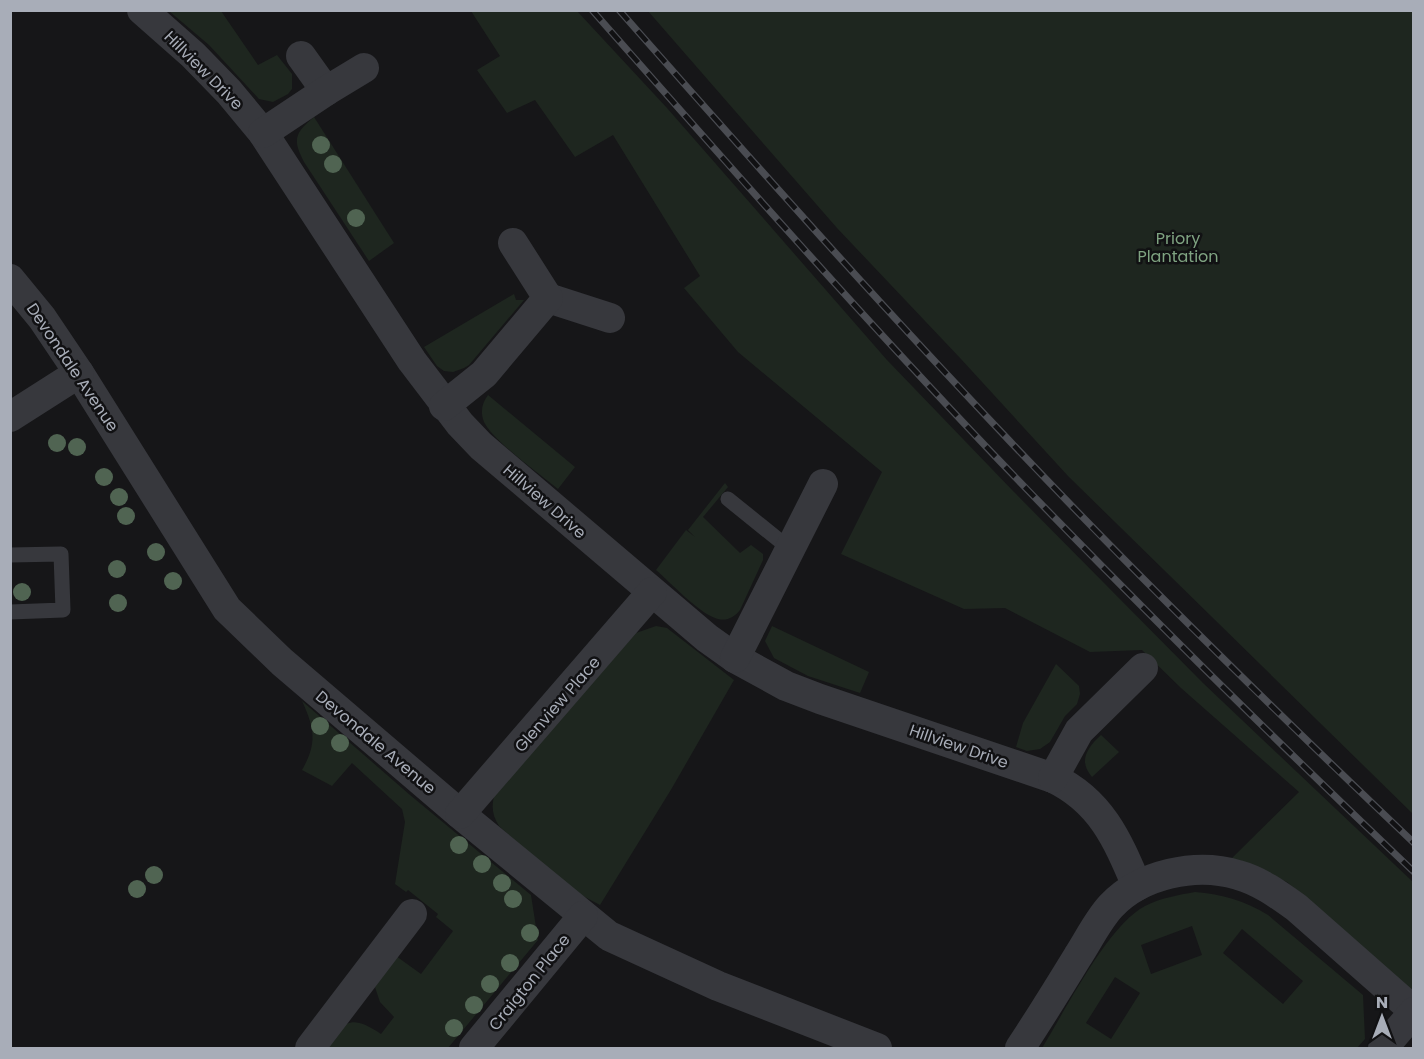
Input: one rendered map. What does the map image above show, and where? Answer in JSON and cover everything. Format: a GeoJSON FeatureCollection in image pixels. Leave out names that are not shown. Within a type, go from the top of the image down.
{"type":"FeatureCollection","features":[{"type":"Feature","properties":{"kind":"street","name":"Hillview Drive"},"geometry":{"type":"LineString","coordinates":[[142,10],[193,55],[264,133],[411,361],[444,406],[481,446],[652,592],[735,658],[786,686],[1053,778],[1078,792],[1099,813],[1116,841],[1137,886]]}},
{"type":"Feature","properties":{"kind":"street"},"geometry":{"type":"LineString","coordinates":[[301,56],[326,91]]}},
{"type":"Feature","properties":{"kind":"street"},"geometry":{"type":"LineString","coordinates":[[264,133],[364,68]]}},
{"type":"Feature","properties":{"kind":"street"},"geometry":{"type":"LineString","coordinates":[[513,243],[548,298],[610,318]]}},
{"type":"Feature","properties":{"kind":"street","name":"Devondale Avenue"},"geometry":{"type":"LineString","coordinates":[[10,279],[42,318],[79,373],[227,609],[282,662],[460,814],[609,936],[718,986],[877,1048]]}},
{"type":"Feature","properties":{"kind":"street"},"geometry":{"type":"LineString","coordinates":[[444,406],[484,374],[548,298]]}},
{"type":"Feature","properties":{"kind":"street"},"geometry":{"type":"LineString","coordinates":[[10,417],[79,373]]}},
{"type":"Feature","properties":{"kind":"street"},"geometry":{"type":"LineString","coordinates":[[735,658],[823,484]]}},
{"type":"Feature","properties":{"kind":"street","name":"Glenview Place"},"geometry":{"type":"LineString","coordinates":[[460,814],[652,592]]}},
{"type":"Feature","properties":{"kind":"street"},"geometry":{"type":"LineString","coordinates":[[1053,778],[1079,731],[1143,668]]}},
{"type":"Feature","properties":{"kind":"street"},"geometry":{"type":"LineString","coordinates":[[1020,1048],[1103,917],[1120,897],[1155,878],[1198,870],[1238,875],[1257,882],[1297,908],[1413,1012],[1383,1048]]}},
{"type":"Feature","properties":{"kind":"street"},"geometry":{"type":"LineString","coordinates":[[310,1048],[412,914]]}},
{"type":"Feature","properties":{"kind":"street","name":"Craigton Place"},"geometry":{"type":"LineString","coordinates":[[474,1048],[583,916]]}},
{"type":"Feature","properties":{"kind":"lane"},"geometry":{"type":"LineString","coordinates":[[728,499],[790,549]]}},
{"type":"Feature","properties":{"kind":"lane"},"geometry":{"type":"LineString","coordinates":[[10,555],[62,554],[63,610],[10,612]]}},
{"type":"Feature","properties":{"kind":"green space"},"geometry":{"type":"Polygon","coordinates":[[[169,11],[221,11],[258,65],[277,55],[292,74],[292,89],[288,94],[273,102],[259,99],[209,45],[169,11]]]}},
{"type":"Feature","properties":{"kind":"green space"},"geometry":{"type":"Polygon","coordinates":[[[471,11],[577,11],[667,108],[887,360],[1203,683],[1413,882],[1413,992],[1287,882],[1249,864],[1229,861],[1299,792],[1181,688],[1142,650],[1090,652],[1005,608],[964,609],[841,554],[882,472],[738,352],[684,288],[700,276],[613,135],[575,157],[535,100],[507,113],[477,70],[500,56],[471,11]]]}},
{"type":"Feature","properties":{"kind":"green space","name":"Priory Plantation"},"geometry":{"type":"Polygon","coordinates":[[[648,11],[1413,11],[1413,814],[1068,476],[837,228],[648,11]]]}},
{"type":"Feature","properties":{"kind":"green space"},"geometry":{"type":"Polygon","coordinates":[[[314,117],[394,243],[369,261],[300,154],[297,137],[314,117]]]}},
{"type":"Feature","properties":{"kind":"green space"},"geometry":{"type":"Polygon","coordinates":[[[514,294],[516,300],[524,300],[469,365],[453,372],[444,371],[437,366],[424,347],[514,294]]]}},
{"type":"Feature","properties":{"kind":"green space"},"geometry":{"type":"Polygon","coordinates":[[[488,395],[575,467],[558,489],[507,448],[489,430],[484,422],[482,411],[488,395]]]}},
{"type":"Feature","properties":{"kind":"green space"},"geometry":{"type":"Polygon","coordinates":[[[725,483],[728,487],[703,517],[740,553],[751,545],[763,554],[763,560],[740,610],[732,617],[722,620],[701,610],[656,570],[686,530],[695,537],[688,530],[725,483]]]}},
{"type":"Feature","properties":{"kind":"green space"},"geometry":{"type":"Polygon","coordinates":[[[656,626],[667,628],[734,680],[672,788],[600,905],[566,887],[499,826],[493,810],[495,793],[636,633],[656,626]]]}},
{"type":"Feature","properties":{"kind":"green space"},"geometry":{"type":"Polygon","coordinates":[[[772,626],[869,672],[860,693],[808,676],[774,658],[765,641],[772,626]]]}},
{"type":"Feature","properties":{"kind":"green space"},"geometry":{"type":"Polygon","coordinates":[[[1056,664],[1079,686],[1080,694],[1077,704],[1065,716],[1050,742],[1040,749],[1027,751],[1016,747],[1023,723],[1056,664]]]}},
{"type":"Feature","properties":{"kind":"green space"},"geometry":{"type":"Polygon","coordinates":[[[302,701],[410,795],[531,895],[538,940],[448,1048],[324,1048],[348,1023],[362,1024],[381,1034],[394,1017],[380,1002],[375,987],[396,956],[421,974],[453,931],[436,917],[438,914],[408,890],[406,892],[395,884],[405,822],[402,809],[352,763],[332,786],[302,770],[312,744],[312,728],[302,701]]]}},
{"type":"Feature","properties":{"kind":"green space"},"geometry":{"type":"Polygon","coordinates":[[[1101,735],[1119,752],[1092,777],[1086,766],[1086,755],[1101,735]]]}},
{"type":"Feature","properties":{"kind":"green space"},"geometry":{"type":"Polygon","coordinates":[[[1195,892],[1224,896],[1268,915],[1363,995],[1365,1039],[1357,1048],[1042,1048],[1088,970],[1131,916],[1145,906],[1163,899],[1195,892]],[[1192,926],[1141,945],[1151,974],[1202,955],[1192,926]],[[1242,929],[1223,953],[1283,1004],[1303,981],[1242,929]],[[1115,977],[1086,1023],[1111,1039],[1140,993],[1115,977]]]}},
{"type":"Feature","properties":{"kind":"railway"},"geometry":{"type":"LineString","coordinates":[[592,10],[841,290],[993,454],[1201,666],[1414,872]]}},
{"type":"Feature","properties":{"kind":"railway"},"geometry":{"type":"LineString","coordinates":[[619,10],[858,277],[1054,487],[1206,642],[1414,843]]}}]}
